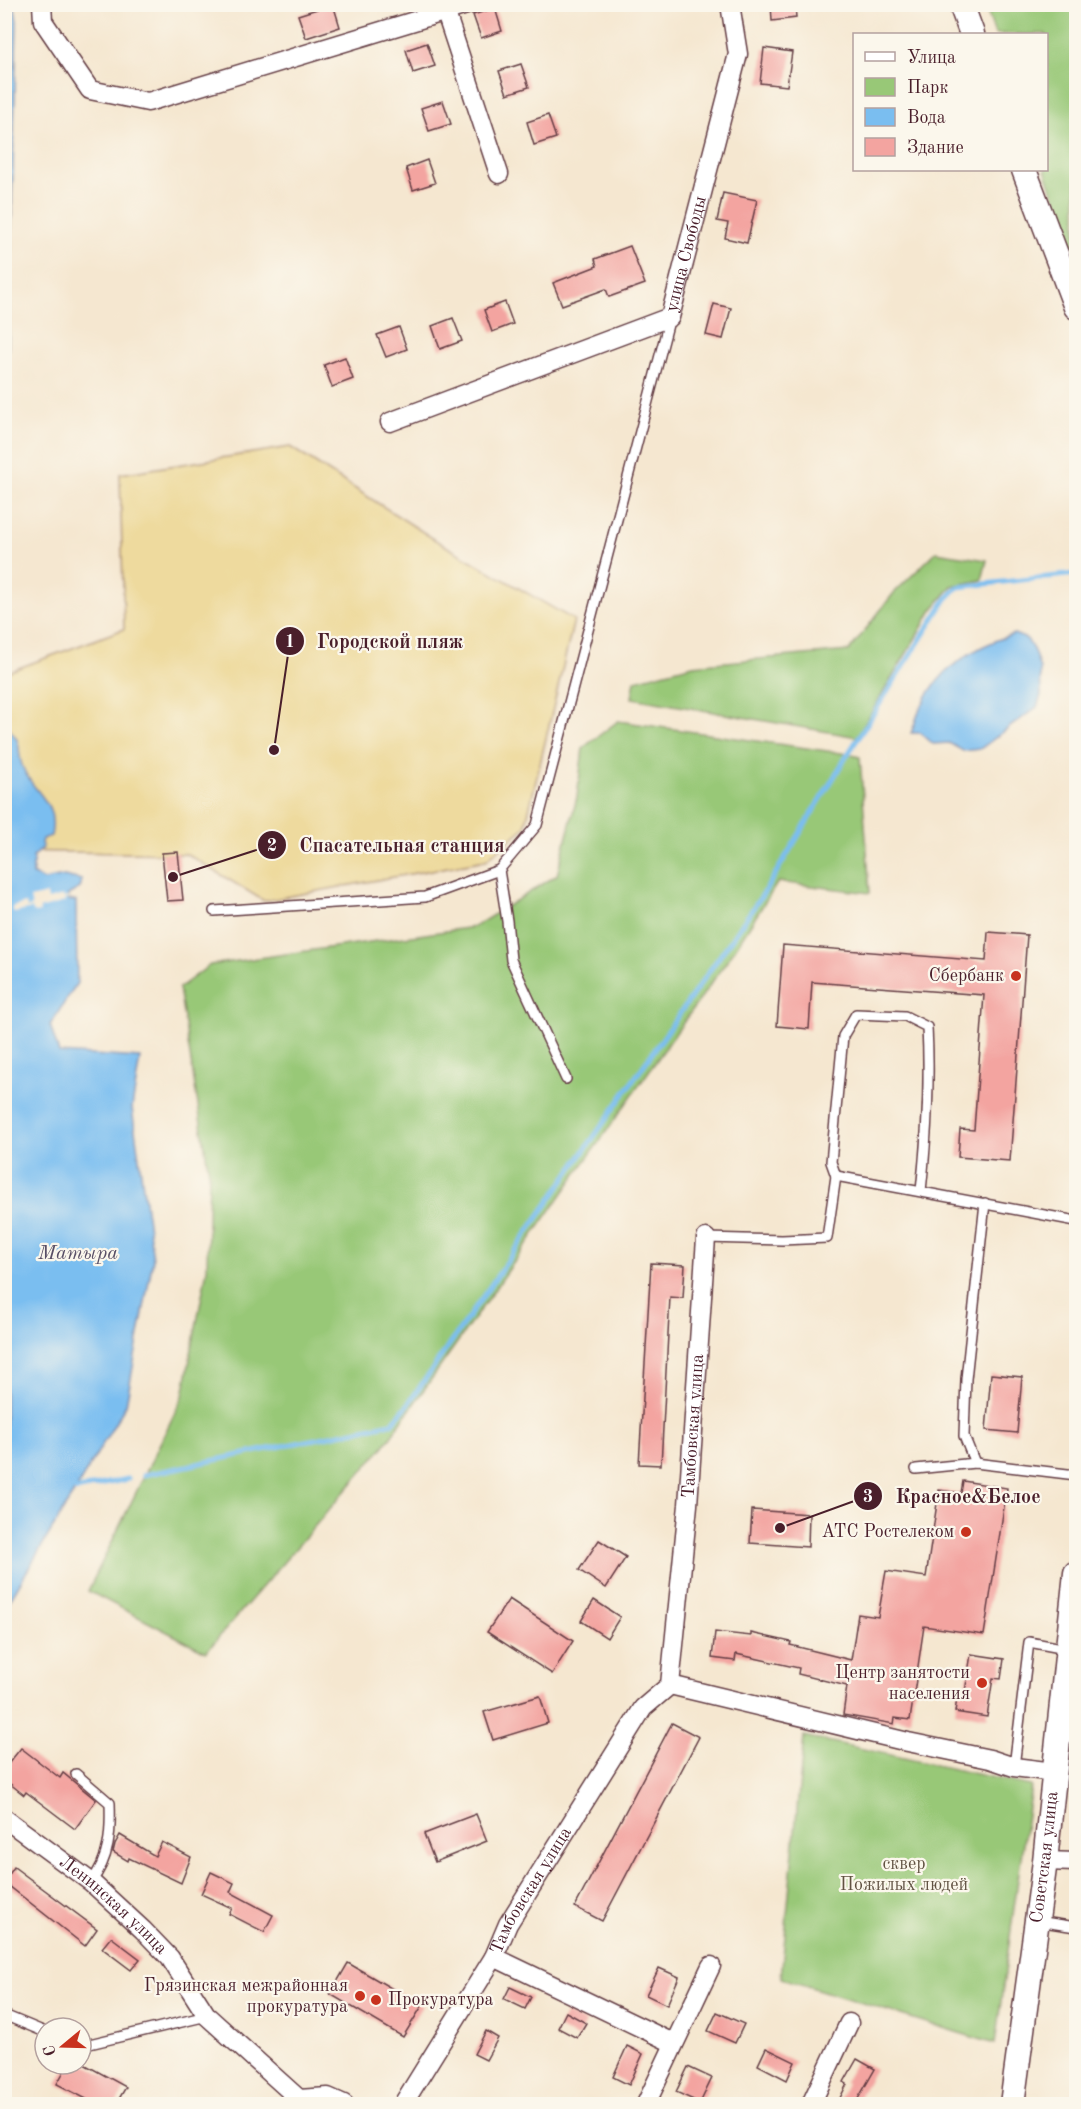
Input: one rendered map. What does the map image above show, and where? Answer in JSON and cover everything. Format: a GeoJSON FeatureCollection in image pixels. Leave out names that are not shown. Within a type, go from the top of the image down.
{"type":"FeatureCollection","features":[{"type":"Feature","properties":{"kind":"main road"},"geometry":{"type":"LineString","coordinates":[[961,4],[972,33]]}},
{"type":"Feature","properties":{"kind":"main road"},"geometry":{"type":"LineString","coordinates":[[1024,171],[1077,307]]}},
{"type":"Feature","properties":{"kind":"main road","name":"Советская улица"},"geometry":{"type":"LineString","coordinates":[[1012,2104],[1038,1921],[1054,1772],[1074,1625],[1077,1573]]}},
{"type":"Feature","properties":{"kind":"street"},"geometry":{"type":"LineString","coordinates":[[42,4],[43,21],[90,90],[148,102],[444,9],[470,4]]}},
{"type":"Feature","properties":{"kind":"street","name":"улица Свободы"},"geometry":{"type":"LineString","coordinates":[[390,422],[670,317],[738,54],[730,4]]}},
{"type":"Feature","properties":{"kind":"street"},"geometry":{"type":"LineString","coordinates":[[444,9],[499,174]]}},
{"type":"Feature","properties":{"kind":"street","name":"Тамбовская улица"},"geometry":{"type":"LineString","coordinates":[[403,2104],[494,1957],[508,1924],[643,1708],[670,1685],[688,1505],[706,1238]]}},
{"type":"Feature","properties":{"kind":"street"},"geometry":{"type":"LineString","coordinates":[[670,1685],[908,1743],[990,1759],[1014,1767],[1054,1772]]}},
{"type":"Feature","properties":{"kind":"street","name":"Ленинская улица"},"geometry":{"type":"LineString","coordinates":[[4,1818],[91,1882],[170,1958],[207,2016],[294,2102],[328,2097],[344,2104]]}},
{"type":"Feature","properties":{"kind":"street"},"geometry":{"type":"LineString","coordinates":[[1045,1861],[1077,1862]]}},
{"type":"Feature","properties":{"kind":"street"},"geometry":{"type":"LineString","coordinates":[[494,1957],[674,2043]]}},
{"type":"Feature","properties":{"kind":"street"},"geometry":{"type":"LineString","coordinates":[[646,2104],[711,1966]]}},
{"type":"Feature","properties":{"kind":"street"},"geometry":{"type":"LineString","coordinates":[[811,2104],[849,2023]]}},
{"type":"Feature","properties":{"kind":"lane"},"geometry":{"type":"LineString","coordinates":[[214,911],[425,897],[499,870],[537,825],[670,317]]}},
{"type":"Feature","properties":{"kind":"lane"},"geometry":{"type":"LineString","coordinates":[[499,870],[511,960],[566,1079]]}},
{"type":"Feature","properties":{"kind":"lane"},"geometry":{"type":"LineString","coordinates":[[706,1238],[782,1240],[827,1238],[836,1176],[831,1162],[843,1036],[856,1014],[905,1016],[927,1027],[929,1079],[927,1133],[921,1191]]}},
{"type":"Feature","properties":{"kind":"lane"},"geometry":{"type":"LineString","coordinates":[[836,1176],[1077,1221]]}},
{"type":"Feature","properties":{"kind":"lane"},"geometry":{"type":"LineString","coordinates":[[975,1462],[964,1436],[966,1379],[985,1203]]}},
{"type":"Feature","properties":{"kind":"lane"},"geometry":{"type":"LineString","coordinates":[[916,1469],[975,1462],[1077,1475]]}},
{"type":"Feature","properties":{"kind":"lane"},"geometry":{"type":"LineString","coordinates":[[1014,1767],[1029,1642],[1069,1650]]}},
{"type":"Feature","properties":{"kind":"lane"},"geometry":{"type":"LineString","coordinates":[[76,1774],[110,1803],[111,1831],[102,1868],[91,1882]]}},
{"type":"Feature","properties":{"kind":"lane"},"geometry":{"type":"LineString","coordinates":[[1038,1921],[1077,1927]]}},
{"type":"Feature","properties":{"kind":"lane"},"geometry":{"type":"LineString","coordinates":[[4,2015],[33,2027]]}},
{"type":"Feature","properties":{"kind":"lane"},"geometry":{"type":"LineString","coordinates":[[93,2043],[207,2016]]}},
{"type":"Feature","properties":{"kind":"green space"},"geometry":{"type":"Polygon","coordinates":[[[985,5],[1076,5],[1076,256],[1045,171],[1048,171],[1048,33],[995,33],[985,5]]]}},
{"type":"Feature","properties":{"kind":"green space"},"geometry":{"type":"Polygon","coordinates":[[[936,552],[987,560],[982,580],[952,586],[932,610],[857,737],[632,698],[635,680],[693,665],[849,651],[893,594],[936,552]]]}},
{"type":"Feature","properties":{"kind":"green space"},"geometry":{"type":"Polygon","coordinates":[[[618,721],[860,757],[870,893],[778,882],[729,958],[384,1446],[206,1652],[88,1591],[183,1396],[207,1269],[209,1173],[179,988],[210,965],[474,927],[557,875],[577,797],[583,748],[618,721]]]}},
{"type":"Feature","properties":{"kind":"green space","name":"сквер Пожилых людей"},"geometry":{"type":"Polygon","coordinates":[[[804,1736],[1031,1786],[995,2044],[781,1978],[804,1736]]]}},
{"type":"Feature","properties":{"kind":"sand"},"geometry":{"type":"Polygon","coordinates":[[[290,447],[437,541],[574,620],[525,827],[486,860],[264,901],[187,854],[5,851],[5,673],[124,629],[120,474],[290,447]]]}},
{"type":"Feature","properties":{"kind":"water"},"geometry":{"type":"Polygon","coordinates":[[[14,4],[17,21],[8,350],[5,368],[4,5],[14,4]]]}},
{"type":"Feature","properties":{"kind":"water"},"geometry":{"type":"Polygon","coordinates":[[[1014,634],[1027,639],[1040,669],[1041,695],[1037,707],[980,749],[963,751],[949,743],[933,744],[921,733],[911,733],[929,693],[948,670],[973,652],[1014,634]]]}},
{"type":"Feature","properties":{"kind":"water","name":"Матыра"},"geometry":{"type":"Polygon","coordinates":[[[5,726],[16,738],[24,770],[45,800],[52,815],[51,836],[42,839],[43,848],[33,857],[33,875],[44,880],[64,876],[82,880],[80,888],[68,895],[68,900],[76,901],[77,983],[50,1025],[59,1053],[140,1058],[132,1108],[153,1259],[126,1405],[5,1608],[5,726]]]}},
{"type":"Feature","properties":{"kind":"pier"},"geometry":{"type":"Polygon","coordinates":[[[47,894],[48,900],[63,896],[69,899],[39,909],[40,912],[34,913],[32,909],[14,913],[12,907],[26,903],[27,908],[32,907],[30,898],[47,894]]]}},
{"type":"Feature","properties":{"kind":"building"},"geometry":{"type":"Polygon","coordinates":[[[333,4],[340,27],[306,38],[298,15],[333,4]]]}},
{"type":"Feature","properties":{"kind":"building"},"geometry":{"type":"Polygon","coordinates":[[[771,4],[795,4],[796,18],[772,21],[771,4]]]}},
{"type":"Feature","properties":{"kind":"building"},"geometry":{"type":"Polygon","coordinates":[[[495,8],[502,31],[481,38],[473,15],[495,8]]]}},
{"type":"Feature","properties":{"kind":"building"},"geometry":{"type":"Polygon","coordinates":[[[427,43],[435,66],[413,73],[406,50],[427,43]]]}},
{"type":"Feature","properties":{"kind":"building"},"geometry":{"type":"Polygon","coordinates":[[[764,48],[792,52],[787,86],[760,83],[764,48]]]}},
{"type":"Feature","properties":{"kind":"building"},"geometry":{"type":"Polygon","coordinates":[[[521,64],[529,87],[507,94],[499,71],[521,64]]]}},
{"type":"Feature","properties":{"kind":"building"},"geometry":{"type":"Polygon","coordinates":[[[443,101],[451,124],[429,131],[421,108],[443,101]]]}},
{"type":"Feature","properties":{"kind":"building"},"geometry":{"type":"Polygon","coordinates":[[[548,115],[556,138],[534,145],[527,122],[548,115]]]}},
{"type":"Feature","properties":{"kind":"building"},"geometry":{"type":"Polygon","coordinates":[[[427,160],[435,183],[413,190],[406,168],[427,160]]]}},
{"type":"Feature","properties":{"kind":"building"},"geometry":{"type":"Polygon","coordinates":[[[723,193],[757,200],[747,243],[725,238],[728,223],[717,221],[723,193]]]}},
{"type":"Feature","properties":{"kind":"building"},"geometry":{"type":"Polygon","coordinates":[[[630,246],[645,284],[609,297],[606,289],[562,305],[553,283],[597,266],[595,259],[630,246]]]}},
{"type":"Feature","properties":{"kind":"building"},"geometry":{"type":"Polygon","coordinates":[[[505,302],[513,324],[492,332],[484,310],[505,302]]]}},
{"type":"Feature","properties":{"kind":"building"},"geometry":{"type":"Polygon","coordinates":[[[714,304],[731,308],[723,339],[706,335],[714,304]]]}},
{"type":"Feature","properties":{"kind":"building"},"geometry":{"type":"Polygon","coordinates":[[[453,318],[462,341],[440,349],[432,326],[453,318]]]}},
{"type":"Feature","properties":{"kind":"building"},"geometry":{"type":"Polygon","coordinates":[[[399,327],[407,349],[386,357],[377,335],[399,327]]]}},
{"type":"Feature","properties":{"kind":"building"},"geometry":{"type":"Polygon","coordinates":[[[345,357],[353,379],[332,387],[324,365],[345,357]]]}},
{"type":"Feature","properties":{"kind":"building"},"geometry":{"type":"Polygon","coordinates":[[[178,852],[183,900],[167,901],[162,853],[178,852]]]}},
{"type":"Feature","properties":{"kind":"building"},"geometry":{"type":"Polygon","coordinates":[[[988,932],[1027,935],[1010,1161],[958,1157],[960,1129],[974,1130],[984,995],[812,982],[809,1029],[777,1026],[783,945],[986,961],[988,932]]]}},
{"type":"Feature","properties":{"kind":"building"},"geometry":{"type":"Polygon","coordinates":[[[651,1263],[685,1265],[683,1298],[670,1297],[661,1465],[639,1464],[651,1263]]]}},
{"type":"Feature","properties":{"kind":"building"},"geometry":{"type":"Polygon","coordinates":[[[991,1374],[1022,1377],[1017,1433],[986,1430],[991,1374]]]}},
{"type":"Feature","properties":{"kind":"building"},"geometry":{"type":"Polygon","coordinates":[[[963,1481],[1007,1488],[984,1635],[924,1626],[910,1720],[895,1718],[894,1724],[843,1715],[847,1686],[798,1674],[799,1668],[736,1654],[735,1661],[712,1658],[715,1632],[751,1636],[751,1633],[851,1660],[858,1614],[878,1617],[886,1571],[926,1577],[939,1490],[961,1493],[963,1481]]]}},
{"type":"Feature","properties":{"kind":"building"},"geometry":{"type":"Polygon","coordinates":[[[752,1510],[809,1514],[808,1547],[750,1543],[752,1510]]]}},
{"type":"Feature","properties":{"kind":"building"},"geometry":{"type":"Polygon","coordinates":[[[599,1540],[626,1557],[606,1588],[579,1570],[599,1540]]]}},
{"type":"Feature","properties":{"kind":"building"},"geometry":{"type":"Polygon","coordinates":[[[509,1599],[573,1641],[552,1674],[487,1632],[509,1599]]]}},
{"type":"Feature","properties":{"kind":"building"},"geometry":{"type":"Polygon","coordinates":[[[594,1600],[620,1617],[607,1638],[581,1621],[594,1600]]]}},
{"type":"Feature","properties":{"kind":"building","name":"Центр занятости населения"},"geometry":{"type":"Polygon","coordinates":[[[971,1654],[1004,1659],[1001,1679],[993,1678],[987,1717],[955,1712],[958,1691],[965,1692],[971,1654]]]}},
{"type":"Feature","properties":{"kind":"building"},"geometry":{"type":"Polygon","coordinates":[[[540,1696],[548,1723],[493,1740],[484,1712],[540,1696]]]}},
{"type":"Feature","properties":{"kind":"building"},"geometry":{"type":"Polygon","coordinates":[[[672,1723],[699,1737],[602,1921],[575,1907],[672,1723]]]}},
{"type":"Feature","properties":{"kind":"building"},"geometry":{"type":"Polygon","coordinates":[[[21,1748],[60,1778],[63,1773],[96,1800],[75,1829],[26,1792],[24,1795],[4,1779],[4,1769],[21,1748]]]}},
{"type":"Feature","properties":{"kind":"building"},"geometry":{"type":"Polygon","coordinates":[[[476,1814],[487,1841],[435,1862],[424,1834],[476,1814]]]}},
{"type":"Feature","properties":{"kind":"building"},"geometry":{"type":"Polygon","coordinates":[[[120,1835],[155,1856],[162,1842],[191,1857],[181,1883],[129,1858],[128,1861],[113,1852],[120,1835]]]}},
{"type":"Feature","properties":{"kind":"building"},"geometry":{"type":"Polygon","coordinates":[[[14,1867],[97,1929],[85,1946],[4,1882],[14,1867]]]}},
{"type":"Feature","properties":{"kind":"building"},"geometry":{"type":"Polygon","coordinates":[[[211,1872],[234,1883],[230,1892],[273,1915],[264,1932],[229,1914],[232,1908],[201,1894],[211,1872]]]}},
{"type":"Feature","properties":{"kind":"building"},"geometry":{"type":"Polygon","coordinates":[[[111,1937],[140,1959],[131,1970],[102,1948],[111,1937]]]}},
{"type":"Feature","properties":{"kind":"building","name":"Прокуратура"},"geometry":{"type":"Polygon","coordinates":[[[348,1963],[422,2006],[403,2037],[330,1994],[348,1963]]]}},
{"type":"Feature","properties":{"kind":"building"},"geometry":{"type":"Polygon","coordinates":[[[659,1968],[679,1977],[667,2005],[646,1995],[659,1968]]]}},
{"type":"Feature","properties":{"kind":"building"},"geometry":{"type":"Polygon","coordinates":[[[510,1987],[531,1997],[525,2009],[504,1999],[510,1987]]]}},
{"type":"Feature","properties":{"kind":"building"},"geometry":{"type":"Polygon","coordinates":[[[566,2012],[586,2023],[577,2038],[558,2028],[566,2012]]]}},
{"type":"Feature","properties":{"kind":"building"},"geometry":{"type":"Polygon","coordinates":[[[717,2012],[744,2024],[735,2043],[708,2031],[717,2012]]]}},
{"type":"Feature","properties":{"kind":"building"},"geometry":{"type":"Polygon","coordinates":[[[486,2031],[498,2038],[486,2060],[474,2054],[486,2031]]]}},
{"type":"Feature","properties":{"kind":"building"},"geometry":{"type":"Polygon","coordinates":[[[627,2046],[643,2054],[629,2085],[613,2077],[627,2046]]]}},
{"type":"Feature","properties":{"kind":"building"},"geometry":{"type":"Polygon","coordinates":[[[766,2048],[795,2062],[787,2080],[758,2065],[766,2048]]]}},
{"type":"Feature","properties":{"kind":"building"},"geometry":{"type":"Polygon","coordinates":[[[857,2059],[875,2069],[855,2104],[837,2104],[847,2084],[844,2082],[857,2059]]]}},
{"type":"Feature","properties":{"kind":"building"},"geometry":{"type":"Polygon","coordinates":[[[688,2067],[712,2078],[700,2103],[676,2092],[688,2067]]]}},
{"type":"Feature","properties":{"kind":"building"},"geometry":{"type":"Polygon","coordinates":[[[93,2069],[126,2087],[116,2104],[96,2104],[57,2084],[61,2076],[93,2076],[93,2069]]]}},
{"type":"Feature","properties":{"kind":"waterway"},"geometry":{"type":"LineString","coordinates":[[144,1475],[392,1423],[406,1407],[765,891],[946,599],[958,587],[1076,574]]}},
{"type":"Feature","properties":{"kind":"waterway"},"geometry":{"type":"LineString","coordinates":[[75,1490],[128,1479]]}},
{"type":"Feature","properties":{"kind":"place","name":"Городской пляж"},"geometry":{"type":"Point","coordinates":[274,750]}},
{"type":"Feature","properties":{"kind":"place","name":"Спасательная станция"},"geometry":{"type":"Point","coordinates":[173,877]}},
{"type":"Feature","properties":{"kind":"place","name":"Сбербанк"},"geometry":{"type":"Point","coordinates":[1016,976]}},
{"type":"Feature","properties":{"kind":"place","name":"Красное&Белое"},"geometry":{"type":"Point","coordinates":[780,1528]}},
{"type":"Feature","properties":{"kind":"place","name":"АТС Ростелеком"},"geometry":{"type":"Point","coordinates":[966,1532]}},
{"type":"Feature","properties":{"kind":"place","name":"Центр занятости населения"},"geometry":{"type":"Point","coordinates":[982,1683]}},
{"type":"Feature","properties":{"kind":"place","name":"Грязинская межрайонная прокуратура"},"geometry":{"type":"Point","coordinates":[360,1996]}},
{"type":"Feature","properties":{"kind":"place","name":"Прокуратура"},"geometry":{"type":"Point","coordinates":[376,2000]}}]}
